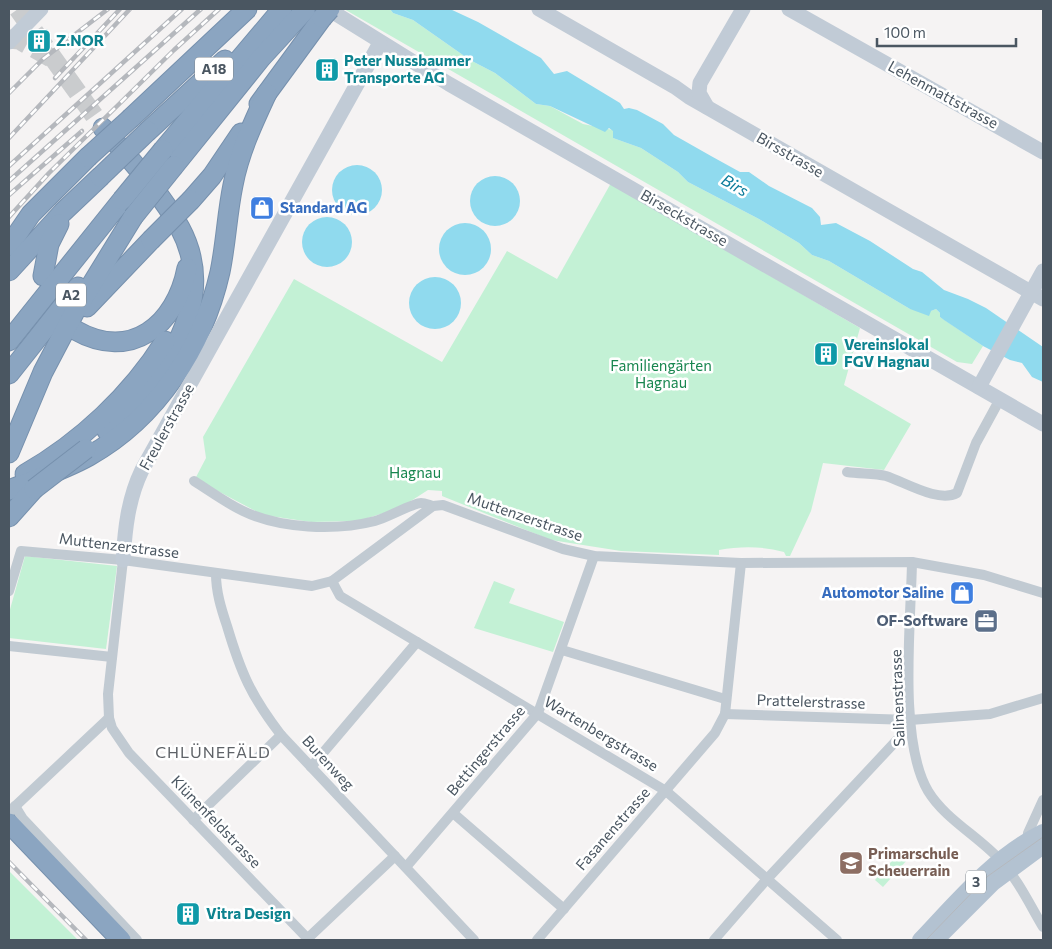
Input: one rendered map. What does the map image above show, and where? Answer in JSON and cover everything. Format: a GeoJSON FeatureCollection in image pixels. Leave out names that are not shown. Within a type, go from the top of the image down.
{"type":"FeatureCollection","features":[{"type":"Feature","properties":{"kind":"highway"},"geometry":{"type":"LineString","coordinates":[[9,246],[31,214],[88,156],[247,9]]}},
{"type":"Feature","properties":{"kind":"highway","name":"A18"},"geometry":{"type":"LineString","coordinates":[[9,270],[56,218],[282,9]]}},
{"type":"Feature","properties":{"kind":"highway","name":"A2"},"geometry":{"type":"LineString","coordinates":[[9,341],[162,150],[282,9]]}},
{"type":"Feature","properties":{"kind":"highway","name":"A2"},"geometry":{"type":"LineString","coordinates":[[9,374],[255,65],[306,9]]}},
{"type":"Feature","properties":{"kind":"highway"},"geometry":{"type":"LineString","coordinates":[[58,343],[88,305],[191,200],[221,164],[267,93],[327,12]]}},
{"type":"Feature","properties":{"kind":"highway"},"geometry":{"type":"LineString","coordinates":[[9,490],[62,470],[107,444],[141,416],[182,366],[198,334],[215,289],[236,173],[249,133],[267,93]]}},
{"type":"Feature","properties":{"kind":"highway"},"geometry":{"type":"LineString","coordinates":[[9,516],[34,488],[86,450],[136,402],[158,374],[173,350],[184,328],[194,294],[194,274],[180,227],[103,128]]}},
{"type":"Feature","properties":{"kind":"highway","name":"A18"},"geometry":{"type":"LineString","coordinates":[[44,276],[49,244],[74,203]]}},
{"type":"Feature","properties":{"kind":"highway"},"geometry":{"type":"LineString","coordinates":[[9,468],[11,449],[36,386],[85,293],[133,216]]}},
{"type":"Feature","properties":{"kind":"highway"},"geometry":{"type":"LineString","coordinates":[[75,330],[95,339],[111,342],[135,339],[150,332],[167,317],[180,296],[190,257]]}},
{"type":"Feature","properties":{"kind":"highway"},"geometry":{"type":"LineString","coordinates":[[9,482],[39,466],[71,444],[118,400],[146,367],[167,338],[182,307],[188,287],[190,257]]}},
{"type":"Feature","properties":{"kind":"highway"},"geometry":{"type":"LineString","coordinates":[[10,820],[104,940]]}},
{"type":"Feature","properties":{"kind":"highway"},"geometry":{"type":"LineString","coordinates":[[10,820],[121,940]]}},
{"type":"Feature","properties":{"kind":"main road","name":"3"},"geometry":{"type":"LineString","coordinates":[[920,940],[970,888],[1034,847],[1043,832]]}},
{"type":"Feature","properties":{"kind":"main road","name":"3"},"geometry":{"type":"LineString","coordinates":[[936,940],[978,896],[1004,865]]}},
{"type":"Feature","properties":{"kind":"street"},"geometry":{"type":"LineString","coordinates":[[9,42],[41,9]]}},
{"type":"Feature","properties":{"kind":"street","name":"Birsstrasse"},"geometry":{"type":"LineString","coordinates":[[539,9],[676,87],[706,107],[1034,299]]}},
{"type":"Feature","properties":{"kind":"street"},"geometry":{"type":"LineString","coordinates":[[706,107],[699,93],[700,84],[743,9]]}},
{"type":"Feature","properties":{"kind":"street","name":"Lehenmattstrasse"},"geometry":{"type":"LineString","coordinates":[[789,9],[1043,152]]}},
{"type":"Feature","properties":{"kind":"street","name":"Birseckstrasse"},"geometry":{"type":"LineString","coordinates":[[327,12],[982,382],[1000,399],[1043,424]]}},
{"type":"Feature","properties":{"kind":"street","name":"Freulerstrasse"},"geometry":{"type":"LineString","coordinates":[[109,718],[112,657],[128,509],[133,490],[142,470],[380,43]]}},
{"type":"Feature","properties":{"kind":"street"},"geometry":{"type":"LineString","coordinates":[[676,87],[686,88],[700,84]]}},
{"type":"Feature","properties":{"kind":"street"},"geometry":{"type":"LineString","coordinates":[[982,382],[1034,299],[1043,271]]}},
{"type":"Feature","properties":{"kind":"street"},"geometry":{"type":"LineString","coordinates":[[847,472],[885,476],[922,492],[952,496],[957,493],[976,443],[1000,399]]}},
{"type":"Feature","properties":{"kind":"street"},"geometry":{"type":"LineString","coordinates":[[194,481],[244,512],[268,520],[303,526],[337,527],[366,523],[385,519],[421,503],[433,506]]}},
{"type":"Feature","properties":{"kind":"street","name":"Muttenzerstrasse"},"geometry":{"type":"LineString","coordinates":[[9,591],[21,551],[123,560],[312,586],[332,581],[433,506],[444,505],[562,549],[594,556],[742,563],[912,562],[984,575],[1043,593]]}},
{"type":"Feature","properties":{"kind":"street","name":"Bettingerstrasse"},"geometry":{"type":"LineString","coordinates":[[406,867],[538,713],[594,556]]}},
{"type":"Feature","properties":{"kind":"street","name":"Salinenstrasse"},"geometry":{"type":"LineString","coordinates":[[912,562],[910,720],[913,750],[919,771],[929,792],[943,810],[1004,865],[1043,927]]}},
{"type":"Feature","properties":{"kind":"street","name":"Fasanenstrasse"},"geometry":{"type":"LineString","coordinates":[[537,940],[715,733],[725,714],[725,700],[742,563]]}},
{"type":"Feature","properties":{"kind":"street","name":"Burenweg"},"geometry":{"type":"LineString","coordinates":[[216,574],[216,589],[238,666],[250,692],[282,735],[474,940]]}},
{"type":"Feature","properties":{"kind":"street","name":"Wartenbergstrasse"},"geometry":{"type":"LineString","coordinates":[[332,581],[340,596],[666,791],[837,940]]}},
{"type":"Feature","properties":{"kind":"street"},"geometry":{"type":"LineString","coordinates":[[312,767],[417,642]]}},
{"type":"Feature","properties":{"kind":"street"},"geometry":{"type":"LineString","coordinates":[[9,646],[112,657]]}},
{"type":"Feature","properties":{"kind":"street"},"geometry":{"type":"LineString","coordinates":[[562,650],[725,700]]}},
{"type":"Feature","properties":{"kind":"street","name":"Prattelerstrasse"},"geometry":{"type":"LineString","coordinates":[[725,714],[910,720],[990,714],[1043,698]]}},
{"type":"Feature","properties":{"kind":"street"},"geometry":{"type":"LineString","coordinates":[[10,820],[109,718]]}},
{"type":"Feature","properties":{"kind":"street","name":"Klünenfeldstrasse"},"geometry":{"type":"LineString","coordinates":[[109,718],[112,728],[129,753],[308,940]]}},
{"type":"Feature","properties":{"kind":"street"},"geometry":{"type":"LineString","coordinates":[[193,820],[282,735]]}},
{"type":"Feature","properties":{"kind":"street"},"geometry":{"type":"LineString","coordinates":[[714,940],[767,879],[897,740]]}},
{"type":"Feature","properties":{"kind":"street"},"geometry":{"type":"LineString","coordinates":[[1034,847],[1043,800]]}},
{"type":"Feature","properties":{"kind":"street"},"geometry":{"type":"LineString","coordinates":[[453,813],[564,909]]}},
{"type":"Feature","properties":{"kind":"street"},"geometry":{"type":"LineString","coordinates":[[10,820],[23,819],[137,940]]}},
{"type":"Feature","properties":{"kind":"street"},"geometry":{"type":"LineString","coordinates":[[308,940],[395,856]]}},
{"type":"Feature","properties":{"kind":"green space"},"geometry":{"type":"Polygon","coordinates":[[[344,9],[390,9],[393,13],[413,20],[470,60],[495,73],[536,104],[550,106],[583,124],[613,130],[613,138],[641,148],[678,172],[688,182],[759,219],[799,243],[812,255],[829,261],[910,309],[931,311],[936,309],[940,313],[940,317],[983,346],[972,364],[957,362],[344,9]]]}},
{"type":"Feature","properties":{"kind":"green space","name":"Familiengärten Hagnau"},"geometry":{"type":"Polygon","coordinates":[[[611,183],[860,328],[844,385],[911,424],[884,470],[823,463],[811,511],[790,556],[786,556],[784,552],[776,550],[751,547],[719,550],[719,555],[621,551],[551,540],[442,496],[442,491],[428,490],[400,508],[358,521],[311,522],[263,515],[195,479],[206,458],[203,437],[294,279],[442,362],[507,251],[557,279],[611,183]]]}},
{"type":"Feature","properties":{"kind":"green space"},"geometry":{"type":"Polygon","coordinates":[[[25,556],[117,566],[106,649],[9,638],[9,613],[25,556]]]}},
{"type":"Feature","properties":{"kind":"green space"},"geometry":{"type":"Polygon","coordinates":[[[494,581],[515,589],[509,603],[564,622],[553,652],[474,628],[494,581]]]}},
{"type":"Feature","properties":{"kind":"green space"},"geometry":{"type":"Polygon","coordinates":[[[899,853],[907,860],[883,887],[875,880],[899,853]]]}},
{"type":"Feature","properties":{"kind":"green space"},"geometry":{"type":"Polygon","coordinates":[[[9,871],[78,940],[9,940],[9,871]]]}},
{"type":"Feature","properties":{"kind":"water","name":"Birs"},"geometry":{"type":"Polygon","coordinates":[[[390,9],[450,9],[478,22],[541,58],[554,74],[567,71],[620,103],[624,109],[637,110],[663,124],[674,135],[711,156],[740,172],[749,172],[769,186],[812,208],[820,217],[821,225],[836,223],[870,241],[913,269],[922,272],[944,290],[986,308],[1043,347],[1043,382],[1032,377],[1022,363],[1010,360],[983,346],[944,320],[936,309],[931,311],[929,316],[910,309],[829,261],[812,255],[799,243],[759,219],[688,182],[678,172],[641,148],[613,138],[613,131],[609,128],[605,132],[550,106],[536,104],[495,73],[470,60],[413,20],[393,13],[390,9]]]}},
{"type":"Feature","properties":{"kind":"water"},"geometry":{"type":"Polygon","coordinates":[[[352,165],[362,165],[375,172],[382,185],[382,195],[375,208],[362,215],[352,215],[343,211],[336,204],[332,195],[332,185],[336,176],[343,169],[352,165]]]}},
{"type":"Feature","properties":{"kind":"water"},"geometry":{"type":"Polygon","coordinates":[[[490,176],[500,176],[513,183],[520,196],[520,206],[513,219],[500,226],[490,226],[481,222],[474,215],[470,206],[470,196],[474,187],[481,180],[490,176]]]}},
{"type":"Feature","properties":{"kind":"water"},"geometry":{"type":"Polygon","coordinates":[[[322,217],[332,217],[345,224],[352,237],[352,247],[345,260],[332,267],[322,267],[313,263],[306,256],[302,247],[302,237],[306,228],[313,221],[322,217]]]}},
{"type":"Feature","properties":{"kind":"water"},"geometry":{"type":"Polygon","coordinates":[[[465,223],[475,225],[483,231],[489,239],[491,249],[489,259],[483,267],[475,273],[465,275],[455,273],[447,267],[441,259],[439,249],[441,239],[447,231],[455,225],[465,223]]]}},
{"type":"Feature","properties":{"kind":"water"},"geometry":{"type":"Polygon","coordinates":[[[435,277],[445,279],[453,285],[459,293],[461,303],[459,313],[453,321],[445,327],[435,329],[425,327],[417,321],[411,313],[409,303],[411,293],[417,285],[425,279],[435,277]]]}},
{"type":"Feature","properties":{"kind":"tunnel"},"geometry":{"type":"LineString","coordinates":[[18,9],[103,128]]}},
{"type":"Feature","properties":{"kind":"tunnel"},"geometry":{"type":"LineString","coordinates":[[9,39],[19,40],[51,58]]}},
{"type":"Feature","properties":{"kind":"tram line"},"geometry":{"type":"LineString","coordinates":[[926,940],[988,876],[1043,837]]}},
{"type":"Feature","properties":{"kind":"railway"},"geometry":{"type":"LineString","coordinates":[[9,93],[43,59],[108,9]]}},
{"type":"Feature","properties":{"kind":"railway"},"geometry":{"type":"LineString","coordinates":[[55,78],[120,9]]}},
{"type":"Feature","properties":{"kind":"railway"},"geometry":{"type":"LineString","coordinates":[[9,138],[130,9]]}},
{"type":"Feature","properties":{"kind":"railway"},"geometry":{"type":"LineString","coordinates":[[9,166],[182,9]]}},
{"type":"Feature","properties":{"kind":"railway"},"geometry":{"type":"LineString","coordinates":[[9,181],[201,9]]}},
{"type":"Feature","properties":{"kind":"railway"},"geometry":{"type":"LineString","coordinates":[[9,217],[49,173],[174,50],[219,9]]}},
{"type":"Feature","properties":{"kind":"railway"},"geometry":{"type":"LineString","coordinates":[[9,195],[82,131]]}},
{"type":"Feature","properties":{"kind":"railway"},"geometry":{"type":"LineString","coordinates":[[9,862],[86,940]]}},
{"type":"Feature","properties":{"kind":"place","name":"Z.NOR"},"geometry":{"type":"Point","coordinates":[39,41]}},
{"type":"Feature","properties":{"kind":"place","name":"Peter Nussbaumer Transporte AG"},"geometry":{"type":"Point","coordinates":[327,70]}},
{"type":"Feature","properties":{"kind":"place","name":"Standard AG"},"geometry":{"type":"Point","coordinates":[262,208]}},
{"type":"Feature","properties":{"kind":"place","name":"Vereinslokal FGV Hagnau"},"geometry":{"type":"Point","coordinates":[826,354]}},
{"type":"Feature","properties":{"kind":"place","name":"Automotor Saline"},"geometry":{"type":"Point","coordinates":[962,593]}},
{"type":"Feature","properties":{"kind":"place","name":"OF-Software"},"geometry":{"type":"Point","coordinates":[986,621]}},
{"type":"Feature","properties":{"kind":"place","name":"Primarschule Scheuerrain"},"geometry":{"type":"Point","coordinates":[851,863]}},
{"type":"Feature","properties":{"kind":"place","name":"Vitra Design"},"geometry":{"type":"Point","coordinates":[188,914]}},
{"type":"Feature","properties":{"kind":"district","name":"CHLÜNEFÄLD"},"geometry":{"type":"Point","coordinates":[213,752]}},
{"type":"Feature","properties":{"kind":"park label","name":"Hagnau"},"geometry":{"type":"Point","coordinates":[415,473]}}]}
